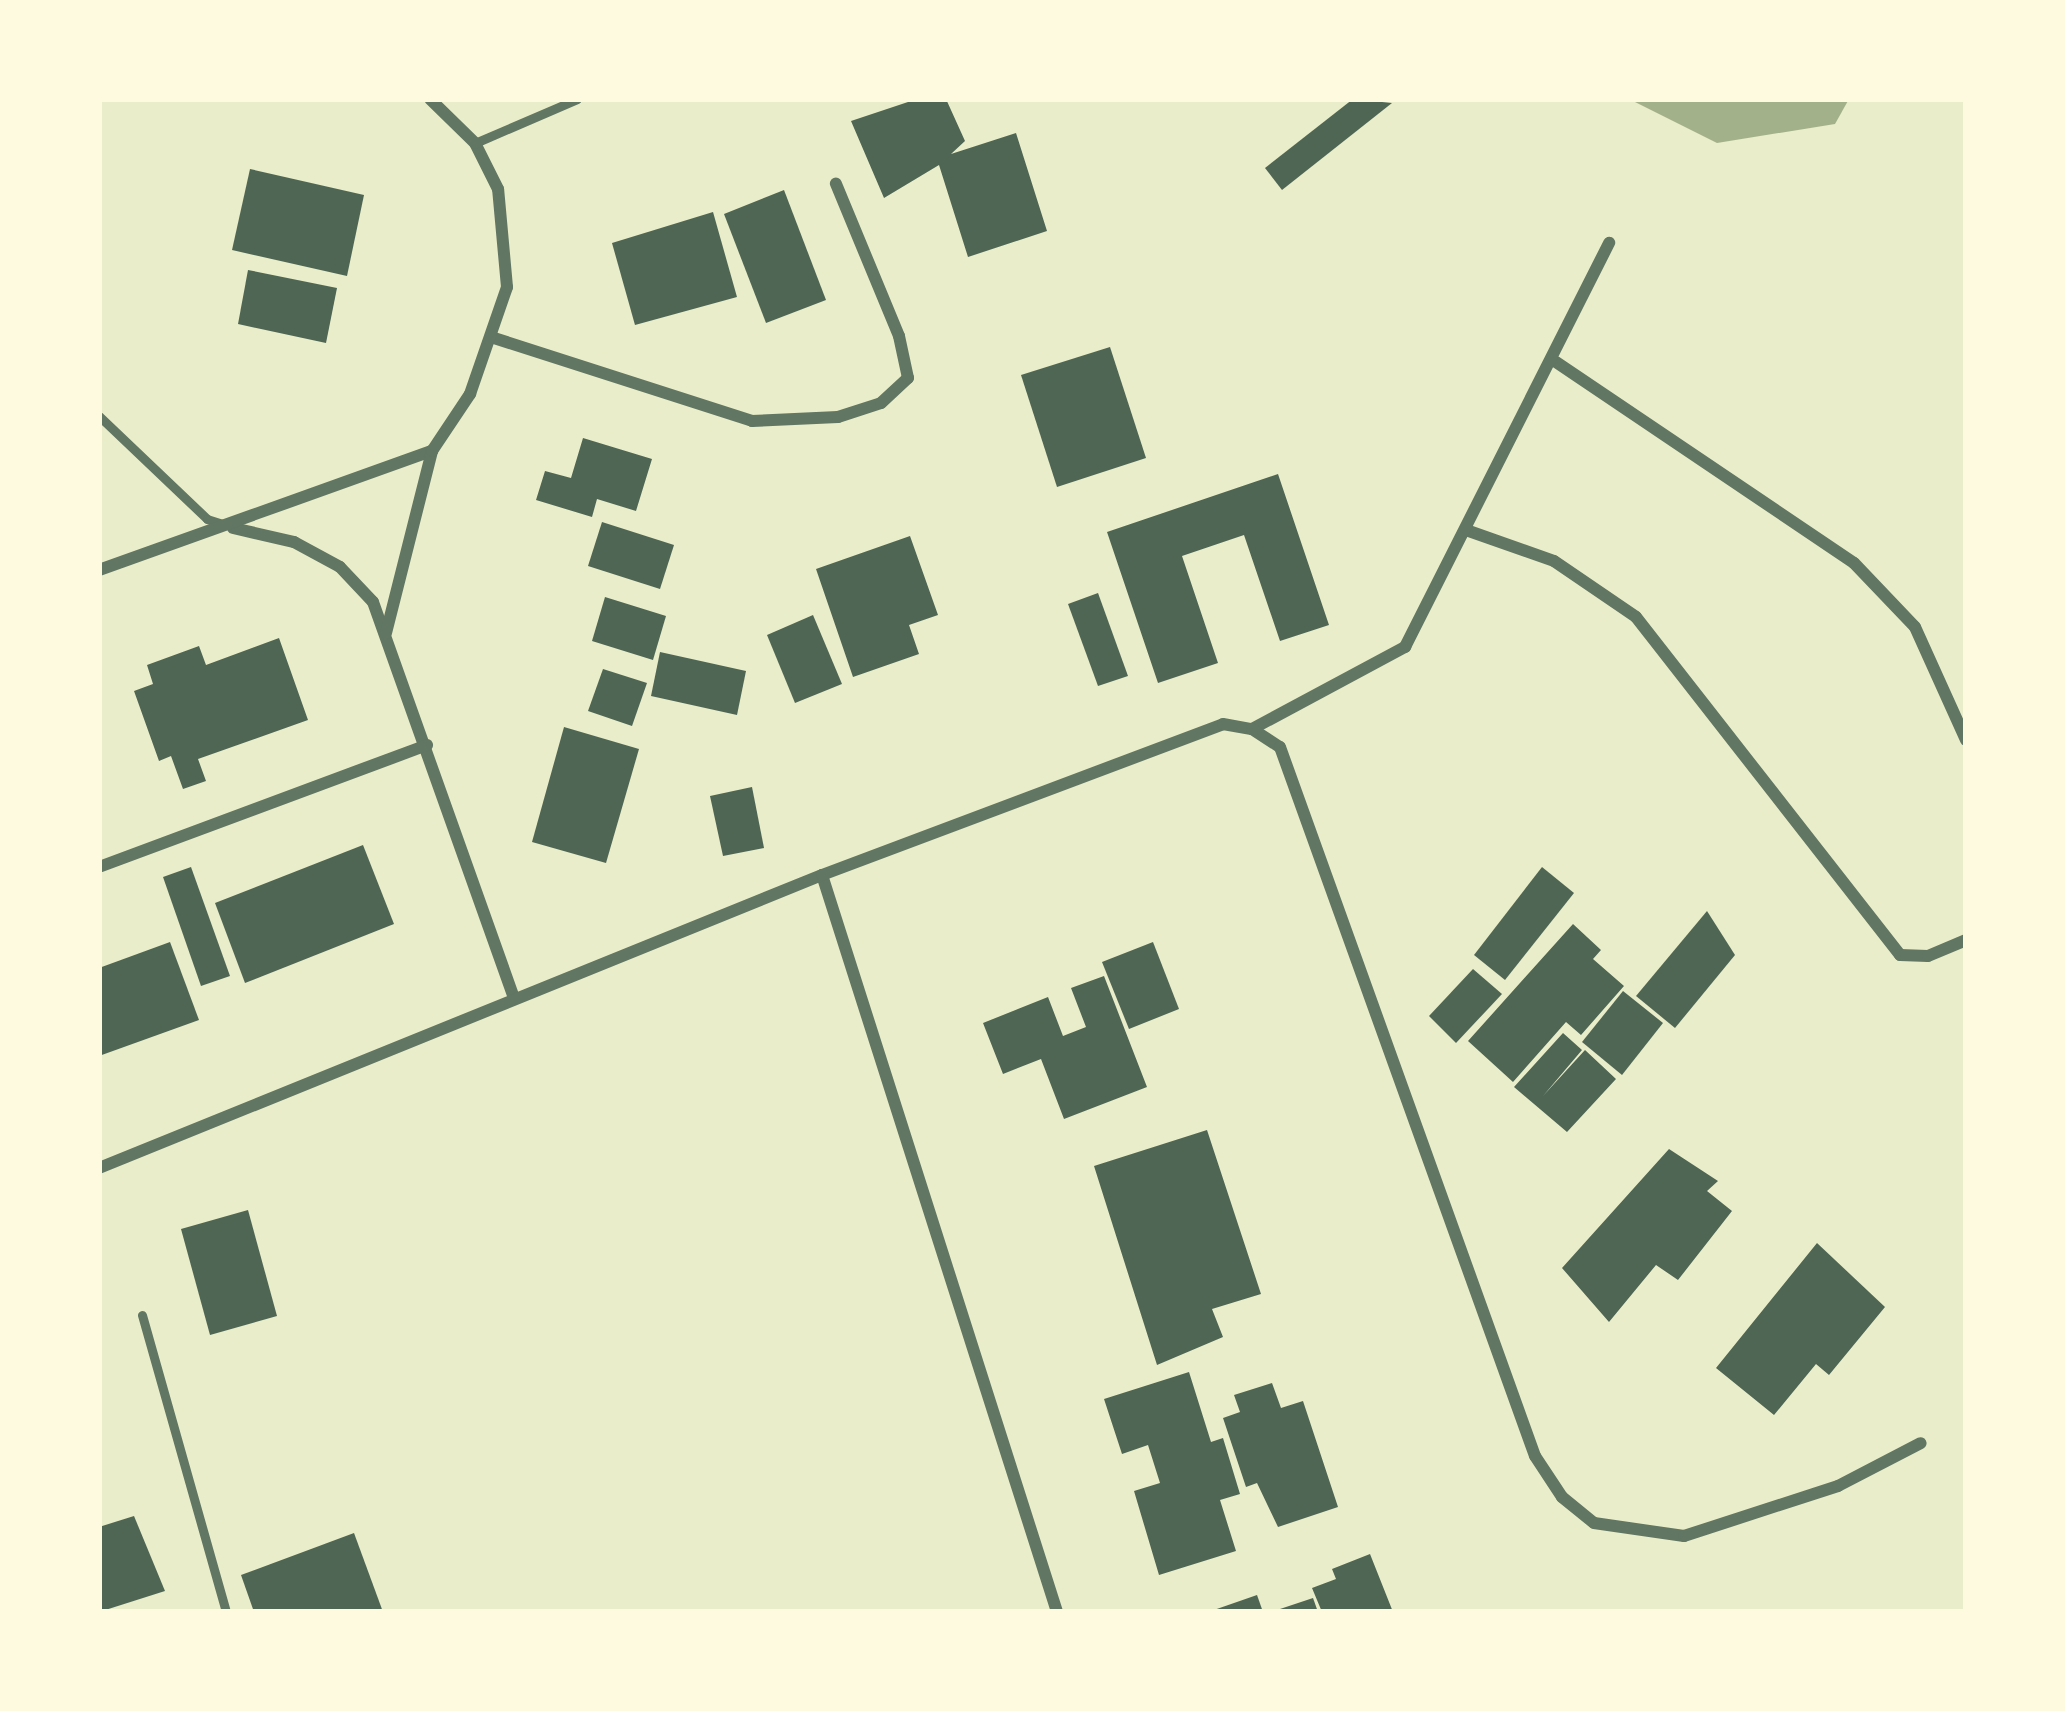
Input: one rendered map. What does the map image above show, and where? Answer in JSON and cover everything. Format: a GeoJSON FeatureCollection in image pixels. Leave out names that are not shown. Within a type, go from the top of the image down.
{"type":"FeatureCollection","features":[{"type":"Feature","properties":{"kind":"street"},"geometry":{"type":"LineString","coordinates":[[386,634],[432,451],[494,338],[507,287],[498,189],[475,143],[430,99]]}},
{"type":"Feature","properties":{"kind":"street"},"geometry":{"type":"LineString","coordinates":[[494,338],[752,421],[838,417],[881,403],[908,378],[899,336],[836,184]]}},
{"type":"Feature","properties":{"kind":"street"},"geometry":{"type":"LineString","coordinates":[[1252,729],[1405,647],[1556,362],[1610,243]]}},
{"type":"Feature","properties":{"kind":"street"},"geometry":{"type":"LineString","coordinates":[[1556,362],[1854,563],[1915,627],[1966,740]]}},
{"type":"Feature","properties":{"kind":"street"},"geometry":{"type":"LineString","coordinates":[[99,570],[233,529],[432,451]]}},
{"type":"Feature","properties":{"kind":"street"},"geometry":{"type":"LineString","coordinates":[[233,529],[294,542],[340,568],[373,602],[514,998]]}},
{"type":"Feature","properties":{"kind":"street"},"geometry":{"type":"LineString","coordinates":[[1466,530],[1554,561],[1636,617],[1900,956],[1928,956],[1966,940]]}},
{"type":"Feature","properties":{"kind":"street"},"geometry":{"type":"LineString","coordinates":[[99,1168],[822,875],[1223,724],[1252,729],[1280,747],[1535,1456],[1562,1497],[1594,1523],[1684,1536],[1838,1486],[1921,1443]]}},
{"type":"Feature","properties":{"kind":"street"},"geometry":{"type":"LineString","coordinates":[[99,867],[427,746]]}},
{"type":"Feature","properties":{"kind":"street"},"geometry":{"type":"LineString","coordinates":[[822,875],[1058,1612]]}},
{"type":"Feature","properties":{"kind":"lane"},"geometry":{"type":"LineString","coordinates":[[475,143],[577,99]]}},
{"type":"Feature","properties":{"kind":"lane"},"geometry":{"type":"LineString","coordinates":[[99,416],[207,519],[233,529]]}},
{"type":"Feature","properties":{"kind":"lane"},"geometry":{"type":"LineString","coordinates":[[142,1315],[226,1612]]}},
{"type":"Feature","properties":{"kind":"shaded area"},"geometry":{"type":"Polygon","coordinates":[[[1629,99],[1849,99],[1835,124],[1717,143],[1629,99]]]}},
{"type":"Feature","properties":{"kind":"building"},"geometry":{"type":"Polygon","coordinates":[[[917,99],[946,99],[965,141],[951,154],[1016,133],[1047,231],[968,257],[939,165],[884,198],[851,121],[917,99]]]}},
{"type":"Feature","properties":{"kind":"building"},"geometry":{"type":"Polygon","coordinates":[[[1353,99],[1392,103],[1282,190],[1265,168],[1353,99]]]}},
{"type":"Feature","properties":{"kind":"building"},"geometry":{"type":"Polygon","coordinates":[[[250,169],[364,195],[347,276],[232,250],[250,169]]]}},
{"type":"Feature","properties":{"kind":"building"},"geometry":{"type":"Polygon","coordinates":[[[784,190],[826,300],[766,323],[724,214],[784,190]]]}},
{"type":"Feature","properties":{"kind":"building"},"geometry":{"type":"Polygon","coordinates":[[[713,212],[737,297],[635,325],[612,243],[713,212]]]}},
{"type":"Feature","properties":{"kind":"building"},"geometry":{"type":"Polygon","coordinates":[[[248,270],[337,288],[326,343],[238,324],[248,270]]]}},
{"type":"Feature","properties":{"kind":"building"},"geometry":{"type":"Polygon","coordinates":[[[1110,347],[1146,458],[1057,487],[1021,375],[1110,347]]]}},
{"type":"Feature","properties":{"kind":"building"},"geometry":{"type":"Polygon","coordinates":[[[583,438],[652,459],[636,511],[597,499],[592,517],[536,500],[545,471],[571,478],[583,438]]]}},
{"type":"Feature","properties":{"kind":"building"},"geometry":{"type":"Polygon","coordinates":[[[1278,474],[1329,625],[1280,641],[1244,535],[1182,556],[1218,663],[1158,683],[1107,532],[1278,474]]]}},
{"type":"Feature","properties":{"kind":"building"},"geometry":{"type":"Polygon","coordinates":[[[602,522],[674,545],[660,589],[588,566],[602,522]]]}},
{"type":"Feature","properties":{"kind":"building"},"geometry":{"type":"Polygon","coordinates":[[[910,536],[938,615],[909,625],[919,654],[853,677],[816,569],[910,536]]]}},
{"type":"Feature","properties":{"kind":"building"},"geometry":{"type":"Polygon","coordinates":[[[1098,593],[1128,676],[1098,686],[1068,604],[1098,593]]]}},
{"type":"Feature","properties":{"kind":"building"},"geometry":{"type":"Polygon","coordinates":[[[605,597],[666,616],[653,660],[592,641],[605,597]]]}},
{"type":"Feature","properties":{"kind":"building"},"geometry":{"type":"Polygon","coordinates":[[[813,615],[842,684],[795,703],[767,635],[813,615]]]}},
{"type":"Feature","properties":{"kind":"building"},"geometry":{"type":"Polygon","coordinates":[[[279,638],[308,720],[198,759],[206,781],[183,789],[171,756],[159,761],[134,691],[153,684],[147,665],[199,646],[206,665],[279,638]]]}},
{"type":"Feature","properties":{"kind":"building"},"geometry":{"type":"Polygon","coordinates":[[[660,652],[746,671],[737,715],[651,696],[660,652]]]}},
{"type":"Feature","properties":{"kind":"building"},"geometry":{"type":"Polygon","coordinates":[[[603,669],[647,683],[632,726],[588,711],[603,669]]]}},
{"type":"Feature","properties":{"kind":"building"},"geometry":{"type":"Polygon","coordinates":[[[564,727],[639,749],[606,863],[532,842],[564,727]]]}},
{"type":"Feature","properties":{"kind":"building"},"geometry":{"type":"Polygon","coordinates":[[[752,787],[764,848],[723,856],[710,796],[752,787]]]}},
{"type":"Feature","properties":{"kind":"building"},"geometry":{"type":"Polygon","coordinates":[[[363,845],[394,924],[245,983],[215,903],[363,845]]]}},
{"type":"Feature","properties":{"kind":"building"},"geometry":{"type":"Polygon","coordinates":[[[191,867],[230,976],[201,986],[163,877],[191,867]]]}},
{"type":"Feature","properties":{"kind":"building"},"geometry":{"type":"Polygon","coordinates":[[[1542,867],[1574,893],[1505,980],[1474,955],[1542,867]]]}},
{"type":"Feature","properties":{"kind":"building"},"geometry":{"type":"Polygon","coordinates":[[[1707,911],[1735,955],[1675,1028],[1636,996],[1707,911]]]}},
{"type":"Feature","properties":{"kind":"building"},"geometry":{"type":"Polygon","coordinates":[[[1573,924],[1601,950],[1593,959],[1624,986],[1581,1035],[1566,1022],[1513,1082],[1468,1041],[1573,924]]]}},
{"type":"Feature","properties":{"kind":"building"},"geometry":{"type":"Polygon","coordinates":[[[170,942],[199,1020],[99,1056],[99,968],[170,942]]]}},
{"type":"Feature","properties":{"kind":"building"},"geometry":{"type":"Polygon","coordinates":[[[1153,942],[1179,1009],[1129,1029],[1102,962],[1153,942]]]}},
{"type":"Feature","properties":{"kind":"building"},"geometry":{"type":"Polygon","coordinates":[[[1473,969],[1502,994],[1456,1043],[1429,1016],[1473,969]]]}},
{"type":"Feature","properties":{"kind":"building"},"geometry":{"type":"Polygon","coordinates":[[[1104,976],[1147,1087],[1064,1119],[1041,1059],[1003,1074],[983,1023],[1048,997],[1063,1036],[1086,1027],[1071,988],[1104,976]]]}},
{"type":"Feature","properties":{"kind":"building"},"geometry":{"type":"Polygon","coordinates":[[[1623,991],[1663,1023],[1622,1075],[1582,1042],[1623,991]]]}},
{"type":"Feature","properties":{"kind":"building"},"geometry":{"type":"Polygon","coordinates":[[[1563,1033],[1582,1050],[1543,1096],[1585,1050],[1616,1079],[1567,1132],[1514,1087],[1563,1033]]]}},
{"type":"Feature","properties":{"kind":"building"},"geometry":{"type":"Polygon","coordinates":[[[1207,1130],[1261,1294],[1212,1309],[1223,1337],[1157,1365],[1094,1166],[1207,1130]]]}},
{"type":"Feature","properties":{"kind":"building"},"geometry":{"type":"Polygon","coordinates":[[[1669,1149],[1718,1181],[1707,1191],[1732,1211],[1678,1280],[1656,1265],[1609,1322],[1562,1268],[1669,1149]]]}},
{"type":"Feature","properties":{"kind":"building"},"geometry":{"type":"Polygon","coordinates":[[[248,1210],[277,1316],[210,1335],[181,1229],[248,1210]]]}},
{"type":"Feature","properties":{"kind":"building"},"geometry":{"type":"Polygon","coordinates":[[[1817,1243],[1885,1307],[1829,1375],[1816,1364],[1774,1415],[1716,1368],[1817,1243]]]}},
{"type":"Feature","properties":{"kind":"building"},"geometry":{"type":"Polygon","coordinates":[[[1189,1372],[1211,1442],[1223,1438],[1240,1494],[1220,1500],[1236,1551],[1159,1575],[1134,1491],[1160,1483],[1148,1445],[1122,1454],[1104,1399],[1189,1372]]]}},
{"type":"Feature","properties":{"kind":"building"},"geometry":{"type":"Polygon","coordinates":[[[1272,1383],[1281,1408],[1303,1401],[1338,1507],[1278,1527],[1257,1483],[1246,1487],[1223,1418],[1240,1412],[1234,1395],[1272,1383]]]}},
{"type":"Feature","properties":{"kind":"building"},"geometry":{"type":"Polygon","coordinates":[[[134,1516],[165,1591],[99,1612],[99,1527],[134,1516]]]}},
{"type":"Feature","properties":{"kind":"building"},"geometry":{"type":"Polygon","coordinates":[[[354,1533],[383,1612],[254,1612],[241,1575],[354,1533]]]}},
{"type":"Feature","properties":{"kind":"building"},"geometry":{"type":"Polygon","coordinates":[[[1370,1554],[1393,1612],[1322,1612],[1312,1588],[1336,1579],[1332,1569],[1370,1554]]]}},
{"type":"Feature","properties":{"kind":"building"},"geometry":{"type":"Polygon","coordinates":[[[1257,1595],[1263,1612],[1211,1612],[1211,1611],[1257,1595]]]}},
{"type":"Feature","properties":{"kind":"building"},"geometry":{"type":"Polygon","coordinates":[[[1313,1598],[1318,1612],[1274,1612],[1274,1611],[1313,1598]]]}}]}
